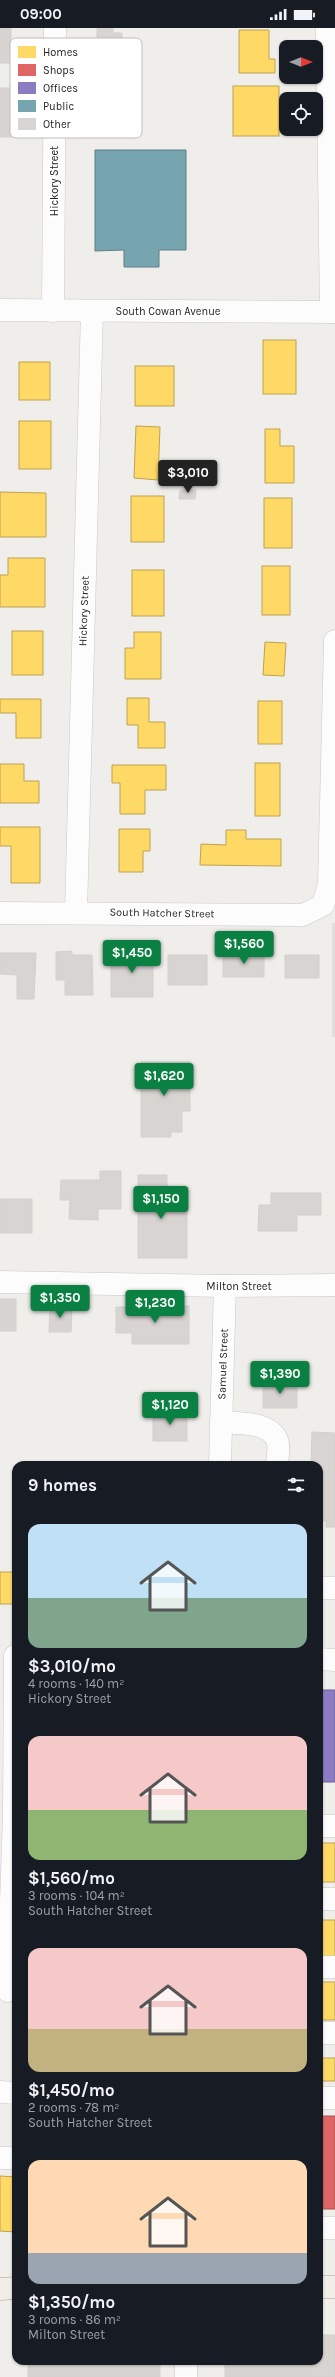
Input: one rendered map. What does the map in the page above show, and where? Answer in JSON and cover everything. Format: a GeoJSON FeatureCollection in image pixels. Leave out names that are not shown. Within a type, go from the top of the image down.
{"type":"FeatureCollection","features":[{"type":"Feature","properties":{"kind":"main road"},"geometry":{"type":"LineString","coordinates":[[323,2287],[335,2287]]}},
{"type":"Feature","properties":{"kind":"main road"},"geometry":{"type":"LineString","coordinates":[[0,2289],[12,2288]]}},
{"type":"Feature","properties":{"kind":"street","name":"Hickory Street"},"geometry":{"type":"LineString","coordinates":[[55,28],[55,38]]}},
{"type":"Feature","properties":{"kind":"street"},"geometry":{"type":"LineString","coordinates":[[327,28],[331,77],[333,312]]}},
{"type":"Feature","properties":{"kind":"street","name":"Hickory Street"},"geometry":{"type":"LineString","coordinates":[[53,311],[54,138]]}},
{"type":"Feature","properties":{"kind":"street","name":"South Cowan Avenue"},"geometry":{"type":"LineString","coordinates":[[0,310],[333,312]]}},
{"type":"Feature","properties":{"kind":"street","name":"Hickory Street"},"geometry":{"type":"LineString","coordinates":[[76,912],[92,311]]}},
{"type":"Feature","properties":{"kind":"street"},"geometry":{"type":"LineString","coordinates":[[333,795],[335,641]]}},
{"type":"Feature","properties":{"kind":"street","name":"South Hatcher Street"},"geometry":{"type":"LineString","coordinates":[[0,913],[76,912],[303,914],[323,905],[329,885],[333,795]]}},
{"type":"Feature","properties":{"kind":"street","name":"Milton Street"},"geometry":{"type":"LineString","coordinates":[[0,1282],[225,1286],[335,1285]]}},
{"type":"Feature","properties":{"kind":"street","name":"Samuel Street"},"geometry":{"type":"LineString","coordinates":[[220,1461],[225,1286]]}},
{"type":"Feature","properties":{"kind":"street"},"geometry":{"type":"LineString","coordinates":[[221,1422],[260,1426],[270,1429],[278,1441],[277,1461]]}},
{"type":"Feature","properties":{"kind":"street"},"geometry":{"type":"LineString","coordinates":[[323,1588],[335,1588]]}},
{"type":"Feature","properties":{"kind":"street"},"geometry":{"type":"LineString","coordinates":[[10,1656],[12,1708]]}},
{"type":"Feature","properties":{"kind":"street"},"geometry":{"type":"LineString","coordinates":[[323,1660],[335,1660]]}},
{"type":"Feature","properties":{"kind":"street"},"geometry":{"type":"LineString","coordinates":[[323,1826],[335,1826]]}},
{"type":"Feature","properties":{"kind":"street"},"geometry":{"type":"LineString","coordinates":[[8,1991],[12,1889]]}},
{"type":"Feature","properties":{"kind":"street"},"geometry":{"type":"LineString","coordinates":[[323,1899],[335,1899]]}},
{"type":"Feature","properties":{"kind":"street"},"geometry":{"type":"LineString","coordinates":[[323,1967],[335,1967]]}},
{"type":"Feature","properties":{"kind":"street"},"geometry":{"type":"LineString","coordinates":[[323,2033],[335,2033]]}},
{"type":"Feature","properties":{"kind":"street"},"geometry":{"type":"LineString","coordinates":[[0,2092],[12,2093]]}},
{"type":"Feature","properties":{"kind":"street"},"geometry":{"type":"LineString","coordinates":[[323,2098],[335,2098]]}},
{"type":"Feature","properties":{"kind":"street"},"geometry":{"type":"LineString","coordinates":[[0,2158],[12,2158]]}},
{"type":"Feature","properties":{"kind":"street"},"geometry":{"type":"LineString","coordinates":[[323,2228],[335,2228]]}},
{"type":"Feature","properties":{"kind":"street"},"geometry":{"type":"LineString","coordinates":[[186,2365],[186,2377]]}},
{"type":"Feature","properties":{"kind":"shaded area"},"geometry":{"type":"Polygon","coordinates":[[[332,923],[335,923],[335,1037],[332,1037],[332,923]]]}},
{"type":"Feature","properties":{"kind":"building: Homes"},"geometry":{"type":"Polygon","coordinates":[[[239,30],[269,30],[269,59],[275,59],[275,73],[239,73],[239,30]]]}},
{"type":"Feature","properties":{"kind":"building: Homes"},"geometry":{"type":"Polygon","coordinates":[[[233,86],[279,86],[279,136],[233,136],[233,86]]]}},
{"type":"Feature","properties":{"kind":"building: Homes"},"geometry":{"type":"Polygon","coordinates":[[[263,340],[296,340],[296,394],[263,394],[263,340]]]}},
{"type":"Feature","properties":{"kind":"building: Homes"},"geometry":{"type":"Polygon","coordinates":[[[19,362],[50,362],[50,400],[19,400],[19,362]]]}},
{"type":"Feature","properties":{"kind":"building: Homes"},"geometry":{"type":"Polygon","coordinates":[[[135,366],[174,366],[174,406],[135,406],[135,366]]]}},
{"type":"Feature","properties":{"kind":"building: Homes"},"geometry":{"type":"Polygon","coordinates":[[[19,421],[51,421],[51,469],[19,469],[19,421]]]}},
{"type":"Feature","properties":{"kind":"building: Homes"},"geometry":{"type":"Polygon","coordinates":[[[136,426],[160,427],[158,480],[134,478],[136,426]]]}},
{"type":"Feature","properties":{"kind":"building: Homes"},"geometry":{"type":"Polygon","coordinates":[[[265,429],[280,429],[280,446],[294,446],[294,483],[265,483],[265,429]]]}},
{"type":"Feature","properties":{"kind":"building: Homes"},"geometry":{"type":"Polygon","coordinates":[[[0,492],[46,493],[46,537],[0,537],[0,492]]]}},
{"type":"Feature","properties":{"kind":"building: Homes"},"geometry":{"type":"Polygon","coordinates":[[[131,496],[164,496],[164,542],[131,542],[131,496]]]}},
{"type":"Feature","properties":{"kind":"building: Homes"},"geometry":{"type":"Polygon","coordinates":[[[264,498],[292,498],[292,548],[264,548],[264,498]]]}},
{"type":"Feature","properties":{"kind":"building: Homes"},"geometry":{"type":"Polygon","coordinates":[[[8,558],[45,558],[45,607],[0,607],[0,575],[8,575],[8,558]]]}},
{"type":"Feature","properties":{"kind":"building: Homes"},"geometry":{"type":"Polygon","coordinates":[[[262,566],[290,566],[290,615],[262,615],[262,566]]]}},
{"type":"Feature","properties":{"kind":"building: Homes"},"geometry":{"type":"Polygon","coordinates":[[[132,570],[164,570],[164,616],[132,616],[132,570]]]}},
{"type":"Feature","properties":{"kind":"building: Homes"},"geometry":{"type":"Polygon","coordinates":[[[12,631],[43,631],[43,675],[12,675],[12,631]]]}},
{"type":"Feature","properties":{"kind":"building: Homes"},"geometry":{"type":"Polygon","coordinates":[[[134,632],[161,632],[161,679],[125,679],[125,648],[134,648],[134,632]]]}},
{"type":"Feature","properties":{"kind":"building: Homes"},"geometry":{"type":"Polygon","coordinates":[[[265,642],[286,643],[284,676],[263,675],[265,642]]]}},
{"type":"Feature","properties":{"kind":"building: Homes"},"geometry":{"type":"Polygon","coordinates":[[[127,698],[149,698],[149,722],[165,722],[165,748],[138,748],[138,725],[127,725],[127,698]]]}},
{"type":"Feature","properties":{"kind":"building: Homes"},"geometry":{"type":"Polygon","coordinates":[[[0,699],[41,699],[41,738],[16,738],[16,713],[0,713],[0,699]]]}},
{"type":"Feature","properties":{"kind":"building: Homes"},"geometry":{"type":"Polygon","coordinates":[[[258,701],[282,701],[282,744],[258,744],[258,701]]]}},
{"type":"Feature","properties":{"kind":"building: Homes"},"geometry":{"type":"Polygon","coordinates":[[[255,763],[280,763],[280,816],[255,816],[255,763]]]}},
{"type":"Feature","properties":{"kind":"building: Homes"},"geometry":{"type":"Polygon","coordinates":[[[0,764],[24,764],[24,781],[39,781],[39,803],[0,803],[0,764]]]}},
{"type":"Feature","properties":{"kind":"building: Homes"},"geometry":{"type":"Polygon","coordinates":[[[112,765],[166,765],[166,790],[145,790],[145,814],[120,814],[120,783],[112,783],[112,765]]]}},
{"type":"Feature","properties":{"kind":"building: Homes"},"geometry":{"type":"Polygon","coordinates":[[[0,827],[40,827],[40,883],[11,883],[11,846],[0,846],[0,827]]]}},
{"type":"Feature","properties":{"kind":"building: Homes"},"geometry":{"type":"Polygon","coordinates":[[[119,829],[150,829],[150,851],[143,851],[143,872],[119,872],[119,829]]]}},
{"type":"Feature","properties":{"kind":"building: Homes"},"geometry":{"type":"Polygon","coordinates":[[[226,830],[246,830],[246,839],[281,839],[281,866],[200,865],[201,844],[226,845],[226,830]]]}},
{"type":"Feature","properties":{"kind":"building: Homes"},"geometry":{"type":"Polygon","coordinates":[[[0,1572],[12,1572],[12,1604],[0,1604],[0,1572]]]}},
{"type":"Feature","properties":{"kind":"building: Homes"},"geometry":{"type":"Polygon","coordinates":[[[323,1843],[335,1843],[335,1882],[323,1882],[323,1843]]]}},
{"type":"Feature","properties":{"kind":"building: Homes"},"geometry":{"type":"Polygon","coordinates":[[[323,1920],[335,1920],[335,1958],[323,1958],[323,1920]]]}},
{"type":"Feature","properties":{"kind":"building: Homes"},"geometry":{"type":"Polygon","coordinates":[[[323,1982],[335,1982],[335,2020],[323,2020],[323,1982]]]}},
{"type":"Feature","properties":{"kind":"building: Homes"},"geometry":{"type":"Polygon","coordinates":[[[323,2058],[335,2058],[335,2081],[323,2081],[323,2058]]]}},
{"type":"Feature","properties":{"kind":"building: Homes"},"geometry":{"type":"Polygon","coordinates":[[[0,2176],[12,2177],[12,2232],[0,2231],[0,2176]]]}},
{"type":"Feature","properties":{"kind":"building: Shops"},"geometry":{"type":"Polygon","coordinates":[[[323,2116],[335,2116],[335,2209],[323,2209],[323,2116]]]}},
{"type":"Feature","properties":{"kind":"building: Offices"},"geometry":{"type":"Polygon","coordinates":[[[323,1690],[335,1690],[335,1782],[323,1782],[323,1690]]]}},
{"type":"Feature","properties":{"kind":"building: Public"},"geometry":{"type":"Polygon","coordinates":[[[95,150],[186,150],[186,250],[159,250],[159,267],[124,267],[124,250],[95,251],[95,150]]]}},
{"type":"Feature","properties":{"kind":"building: Other"},"geometry":{"type":"Polygon","coordinates":[[[0,28],[11,28],[10,63],[0,63],[0,28]]]}},
{"type":"Feature","properties":{"kind":"building: Other"},"geometry":{"type":"Polygon","coordinates":[[[97,28],[113,28],[113,33],[122,33],[122,38],[97,38],[97,28]]]}},
{"type":"Feature","properties":{"kind":"building: Other"},"geometry":{"type":"Polygon","coordinates":[[[0,88],[10,88],[10,137],[0,137],[0,88]]]}},
{"type":"Feature","properties":{"kind":"building: Other"},"geometry":{"type":"Polygon","coordinates":[[[180,490],[196,490],[195,499],[179,499],[180,490]]]}},
{"type":"Feature","properties":{"kind":"building: Other"},"geometry":{"type":"Polygon","coordinates":[[[72,951],[72,955],[92,955],[93,995],[65,995],[65,980],[56,980],[56,952],[72,951]]]}},
{"type":"Feature","properties":{"kind":"building: Other"},"geometry":{"type":"Polygon","coordinates":[[[111,951],[153,951],[153,997],[111,997],[111,951]]]}},
{"type":"Feature","properties":{"kind":"building: Other"},"geometry":{"type":"Polygon","coordinates":[[[0,953],[36,953],[34,999],[17,999],[17,975],[0,974],[0,953]]]}},
{"type":"Feature","properties":{"kind":"building: Other"},"geometry":{"type":"Polygon","coordinates":[[[223,953],[264,953],[264,977],[223,977],[223,953]]]}},
{"type":"Feature","properties":{"kind":"building: Other"},"geometry":{"type":"Polygon","coordinates":[[[168,955],[207,955],[207,985],[168,985],[168,955]]]}},
{"type":"Feature","properties":{"kind":"building: Other"},"geometry":{"type":"Polygon","coordinates":[[[285,955],[319,955],[319,978],[285,978],[285,955]]]}},
{"type":"Feature","properties":{"kind":"building: Other"},"geometry":{"type":"Polygon","coordinates":[[[141,1062],[190,1062],[190,1111],[182,1111],[182,1132],[171,1132],[171,1137],[141,1137],[141,1062]]]}},
{"type":"Feature","properties":{"kind":"building: Other"},"geometry":{"type":"Polygon","coordinates":[[[100,1171],[121,1171],[121,1209],[98,1209],[98,1220],[69,1219],[70,1200],[60,1200],[61,1180],[100,1180],[100,1171]]]}},
{"type":"Feature","properties":{"kind":"building: Other"},"geometry":{"type":"Polygon","coordinates":[[[138,1175],[167,1175],[167,1190],[179,1190],[179,1207],[187,1207],[187,1258],[138,1258],[138,1175]]]}},
{"type":"Feature","properties":{"kind":"building: Other"},"geometry":{"type":"Polygon","coordinates":[[[271,1193],[321,1193],[321,1215],[297,1215],[297,1231],[258,1231],[259,1205],[271,1205],[271,1193]]]}},
{"type":"Feature","properties":{"kind":"building: Other"},"geometry":{"type":"Polygon","coordinates":[[[0,1199],[32,1199],[32,1233],[0,1233],[0,1199]]]}},
{"type":"Feature","properties":{"kind":"building: Other"},"geometry":{"type":"Polygon","coordinates":[[[0,1299],[16,1299],[16,1331],[0,1331],[0,1299]]]}},
{"type":"Feature","properties":{"kind":"building: Other"},"geometry":{"type":"Polygon","coordinates":[[[50,1306],[72,1307],[71,1332],[49,1332],[50,1306]]]}},
{"type":"Feature","properties":{"kind":"building: Other"},"geometry":{"type":"Polygon","coordinates":[[[189,1306],[189,1344],[132,1344],[132,1333],[116,1333],[116,1307],[189,1306]]]}},
{"type":"Feature","properties":{"kind":"building: Other"},"geometry":{"type":"Polygon","coordinates":[[[263,1382],[297,1382],[297,1408],[263,1408],[263,1382]]]}},
{"type":"Feature","properties":{"kind":"building: Other"},"geometry":{"type":"Polygon","coordinates":[[[153,1411],[187,1411],[187,1441],[153,1441],[153,1411]]]}},
{"type":"Feature","properties":{"kind":"building: Other"},"geometry":{"type":"Polygon","coordinates":[[[312,1432],[335,1433],[335,1527],[326,1527],[326,1521],[323,1521],[323,1461],[311,1461],[312,1432]]]}},
{"type":"Feature","properties":{"kind":"building: Other"},"geometry":{"type":"Polygon","coordinates":[[[323,2335],[335,2335],[335,2377],[225,2377],[225,2365],[323,2365],[323,2335]]]}},
{"type":"Feature","properties":{"kind":"building: Other"},"geometry":{"type":"Polygon","coordinates":[[[28,2365],[160,2365],[160,2377],[28,2377],[28,2365]]]}}]}
